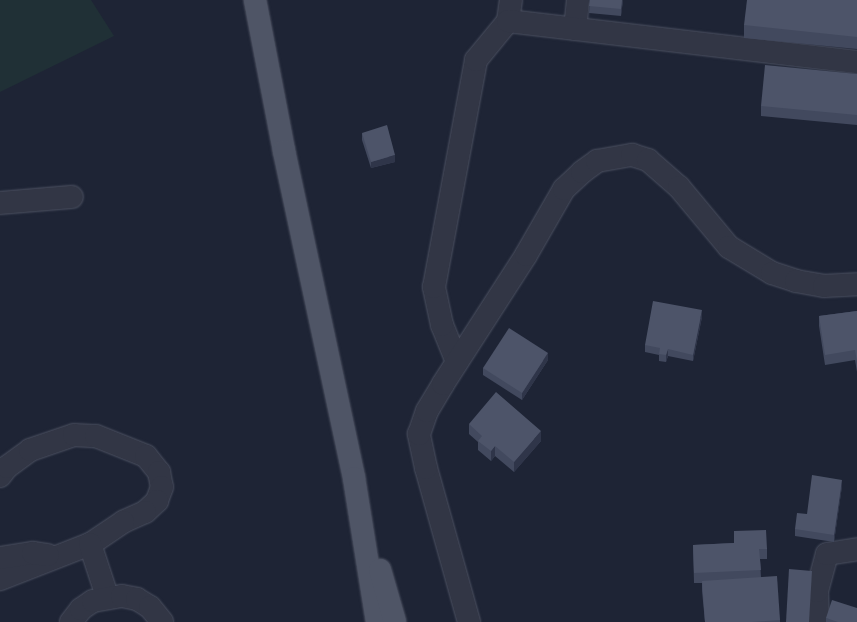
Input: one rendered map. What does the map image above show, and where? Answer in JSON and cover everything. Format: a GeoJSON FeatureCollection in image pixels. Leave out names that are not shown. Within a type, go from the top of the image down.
{"type":"FeatureCollection","features":[{"type":"Feature","properties":{"kind":"main road"},"geometry":{"type":"LineString","coordinates":[[255,0],[284,151],[354,478],[377,622]]}},
{"type":"Feature","properties":{"kind":"main road"},"geometry":{"type":"LineString","coordinates":[[354,478],[395,622]]}},
{"type":"Feature","properties":{"kind":"street"},"geometry":{"type":"LineString","coordinates":[[457,362],[442,325],[434,286],[476,60],[508,21],[511,0]]}},
{"type":"Feature","properties":{"kind":"street"},"geometry":{"type":"LineString","coordinates":[[575,29],[578,0]]}},
{"type":"Feature","properties":{"kind":"street"},"geometry":{"type":"LineString","coordinates":[[508,21],[857,62]]}},
{"type":"Feature","properties":{"kind":"street"},"geometry":{"type":"LineString","coordinates":[[469,622],[426,468],[419,434],[426,412],[522,262],[564,189],[597,161],[632,155],[648,160],[679,187],[729,247],[772,273],[796,282],[824,286],[857,284]]}},
{"type":"Feature","properties":{"kind":"street"},"geometry":{"type":"LineString","coordinates":[[0,203],[72,197]]}},
{"type":"Feature","properties":{"kind":"street"},"geometry":{"type":"LineString","coordinates":[[0,476],[7,467],[30,450],[74,435],[96,436],[146,456],[159,472],[162,487],[157,501],[145,512],[123,522],[90,544],[63,556],[0,579]]}},
{"type":"Feature","properties":{"kind":"street"},"geometry":{"type":"LineString","coordinates":[[90,544],[107,596]]}},
{"type":"Feature","properties":{"kind":"street"},"geometry":{"type":"LineString","coordinates":[[818,622],[817,592],[827,554],[857,549]]}},
{"type":"Feature","properties":{"kind":"street"},"geometry":{"type":"LineString","coordinates":[[0,558],[33,553],[63,556]]}},
{"type":"Feature","properties":{"kind":"street"},"geometry":{"type":"LineString","coordinates":[[71,622],[81,609],[93,601],[107,596],[122,596],[137,600],[150,607],[162,622]]}},
{"type":"Feature","properties":{"kind":"shaded area"},"geometry":{"type":"Polygon","coordinates":[[[0,0],[91,0],[114,36],[0,92],[0,0]]]}},
{"type":"Feature","properties":{"kind":"building"},"geometry":{"type":"Polygon","coordinates":[[[590,0],[622,0],[621,9],[589,6],[590,0]]]}},
{"type":"Feature","properties":{"kind":"building"},"geometry":{"type":"Polygon","coordinates":[[[747,0],[857,0],[857,37],[744,25],[747,0]]]}},
{"type":"Feature","properties":{"kind":"building"},"geometry":{"type":"Polygon","coordinates":[[[765,65],[857,74],[857,115],[761,106],[765,65]]]}},
{"type":"Feature","properties":{"kind":"building"},"geometry":{"type":"Polygon","coordinates":[[[387,125],[395,155],[371,162],[362,133],[387,125]]]}},
{"type":"Feature","properties":{"kind":"building"},"geometry":{"type":"Polygon","coordinates":[[[653,301],[702,310],[693,355],[668,349],[666,355],[659,354],[660,348],[645,345],[653,301]]]}},
{"type":"Feature","properties":{"kind":"building"},"geometry":{"type":"Polygon","coordinates":[[[857,311],[857,362],[855,350],[825,355],[819,316],[857,311]]]}},
{"type":"Feature","properties":{"kind":"building"},"geometry":{"type":"Polygon","coordinates":[[[509,328],[548,353],[522,393],[483,368],[509,328]]]}},
{"type":"Feature","properties":{"kind":"building"},"geometry":{"type":"Polygon","coordinates":[[[496,392],[541,431],[514,462],[495,446],[491,451],[478,441],[482,436],[469,424],[496,392]]]}},
{"type":"Feature","properties":{"kind":"building"},"geometry":{"type":"Polygon","coordinates":[[[812,475],[842,480],[834,535],[795,529],[797,513],[807,514],[812,475]]]}},
{"type":"Feature","properties":{"kind":"building"},"geometry":{"type":"Polygon","coordinates":[[[766,530],[767,549],[759,549],[761,570],[694,573],[693,545],[734,543],[734,531],[766,530]]]}},
{"type":"Feature","properties":{"kind":"building"},"geometry":{"type":"Polygon","coordinates":[[[789,569],[812,571],[809,622],[786,622],[789,569]]]}},
{"type":"Feature","properties":{"kind":"building"},"geometry":{"type":"Polygon","coordinates":[[[777,576],[780,620],[752,622],[705,622],[702,581],[777,576]]]}},
{"type":"Feature","properties":{"kind":"building"},"geometry":{"type":"Polygon","coordinates":[[[832,600],[857,608],[857,622],[838,622],[826,618],[832,600]]]}}]}
